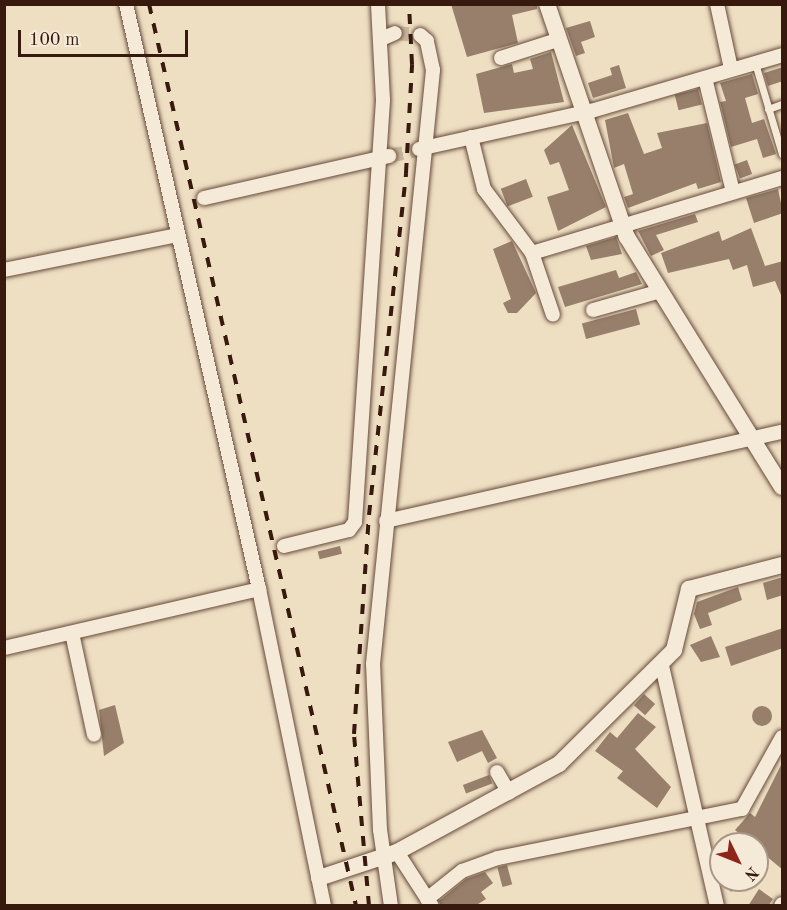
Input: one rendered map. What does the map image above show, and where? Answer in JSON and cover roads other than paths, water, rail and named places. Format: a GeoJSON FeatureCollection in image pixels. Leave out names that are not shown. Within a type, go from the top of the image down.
{"type":"FeatureCollection","features":[{"type":"Feature","properties":{"kind":"street"},"geometry":{"type":"LineString","coordinates":[[126,4],[259,589],[324,906]]}},
{"type":"Feature","properties":{"kind":"street"},"geometry":{"type":"LineString","coordinates":[[284,546],[349,530],[355,522],[371,346],[383,158],[381,39],[378,4]]}},
{"type":"Feature","properties":{"kind":"street"},"geometry":{"type":"LineString","coordinates":[[546,4],[582,113],[622,222],[657,292],[783,486]]}},
{"type":"Feature","properties":{"kind":"street"},"geometry":{"type":"LineString","coordinates":[[717,4],[731,69]]}},
{"type":"Feature","properties":{"kind":"street"},"geometry":{"type":"LineString","coordinates":[[381,39],[395,33]]}},
{"type":"Feature","properties":{"kind":"street"},"geometry":{"type":"LineString","coordinates":[[391,906],[391,853],[373,664],[422,149],[433,70],[427,41],[420,35]]}},
{"type":"Feature","properties":{"kind":"street"},"geometry":{"type":"LineString","coordinates":[[501,58],[557,40]]}},
{"type":"Feature","properties":{"kind":"street"},"geometry":{"type":"LineString","coordinates":[[422,149],[582,113],[783,55]]}},
{"type":"Feature","properties":{"kind":"street"},"geometry":{"type":"LineString","coordinates":[[705,78],[733,192]]}},
{"type":"Feature","properties":{"kind":"street"},"geometry":{"type":"LineString","coordinates":[[471,137],[484,189],[532,253],[553,315]]}},
{"type":"Feature","properties":{"kind":"street"},"geometry":{"type":"LineString","coordinates":[[204,198],[383,158]]}},
{"type":"Feature","properties":{"kind":"street"},"geometry":{"type":"LineString","coordinates":[[532,253],[622,222],[783,178]]}},
{"type":"Feature","properties":{"kind":"street"},"geometry":{"type":"LineString","coordinates":[[4,270],[178,235]]}},
{"type":"Feature","properties":{"kind":"street"},"geometry":{"type":"LineString","coordinates":[[593,310],[657,292]]}},
{"type":"Feature","properties":{"kind":"street"},"geometry":{"type":"LineString","coordinates":[[386,521],[783,432]]}},
{"type":"Feature","properties":{"kind":"street"},"geometry":{"type":"LineString","coordinates":[[319,878],[391,853],[509,793],[559,764],[662,666],[682,636],[689,589],[783,566]]}},
{"type":"Feature","properties":{"kind":"street"},"geometry":{"type":"LineString","coordinates":[[4,648],[259,589]]}},
{"type":"Feature","properties":{"kind":"street"},"geometry":{"type":"LineString","coordinates":[[72,633],[94,735]]}},
{"type":"Feature","properties":{"kind":"street"},"geometry":{"type":"LineString","coordinates":[[662,666],[717,906]]}},
{"type":"Feature","properties":{"kind":"street"},"geometry":{"type":"LineString","coordinates":[[391,853],[429,902],[462,871],[498,858],[695,814],[748,805],[783,737]]}},
{"type":"Feature","properties":{"kind":"street"},"geometry":{"type":"LineString","coordinates":[[496,772],[509,793]]}},
{"type":"Feature","properties":{"kind":"lane"},"geometry":{"type":"LineString","coordinates":[[755,63],[783,154]]}},
{"type":"Feature","properties":{"kind":"lane"},"geometry":{"type":"LineString","coordinates":[[768,109],[783,104]]}},
{"type":"Feature","properties":{"kind":"tunnel"},"geometry":{"type":"LineString","coordinates":[[395,33],[420,35]]}},
{"type":"Feature","properties":{"kind":"tunnel"},"geometry":{"type":"LineString","coordinates":[[389,156],[418,150]]}},
{"type":"Feature","properties":{"kind":"railway"},"geometry":{"type":"LineString","coordinates":[[149,4],[356,906]]}},
{"type":"Feature","properties":{"kind":"railway"},"geometry":{"type":"LineString","coordinates":[[369,906],[354,734],[369,515],[406,173],[412,64],[409,4]]}}]}
